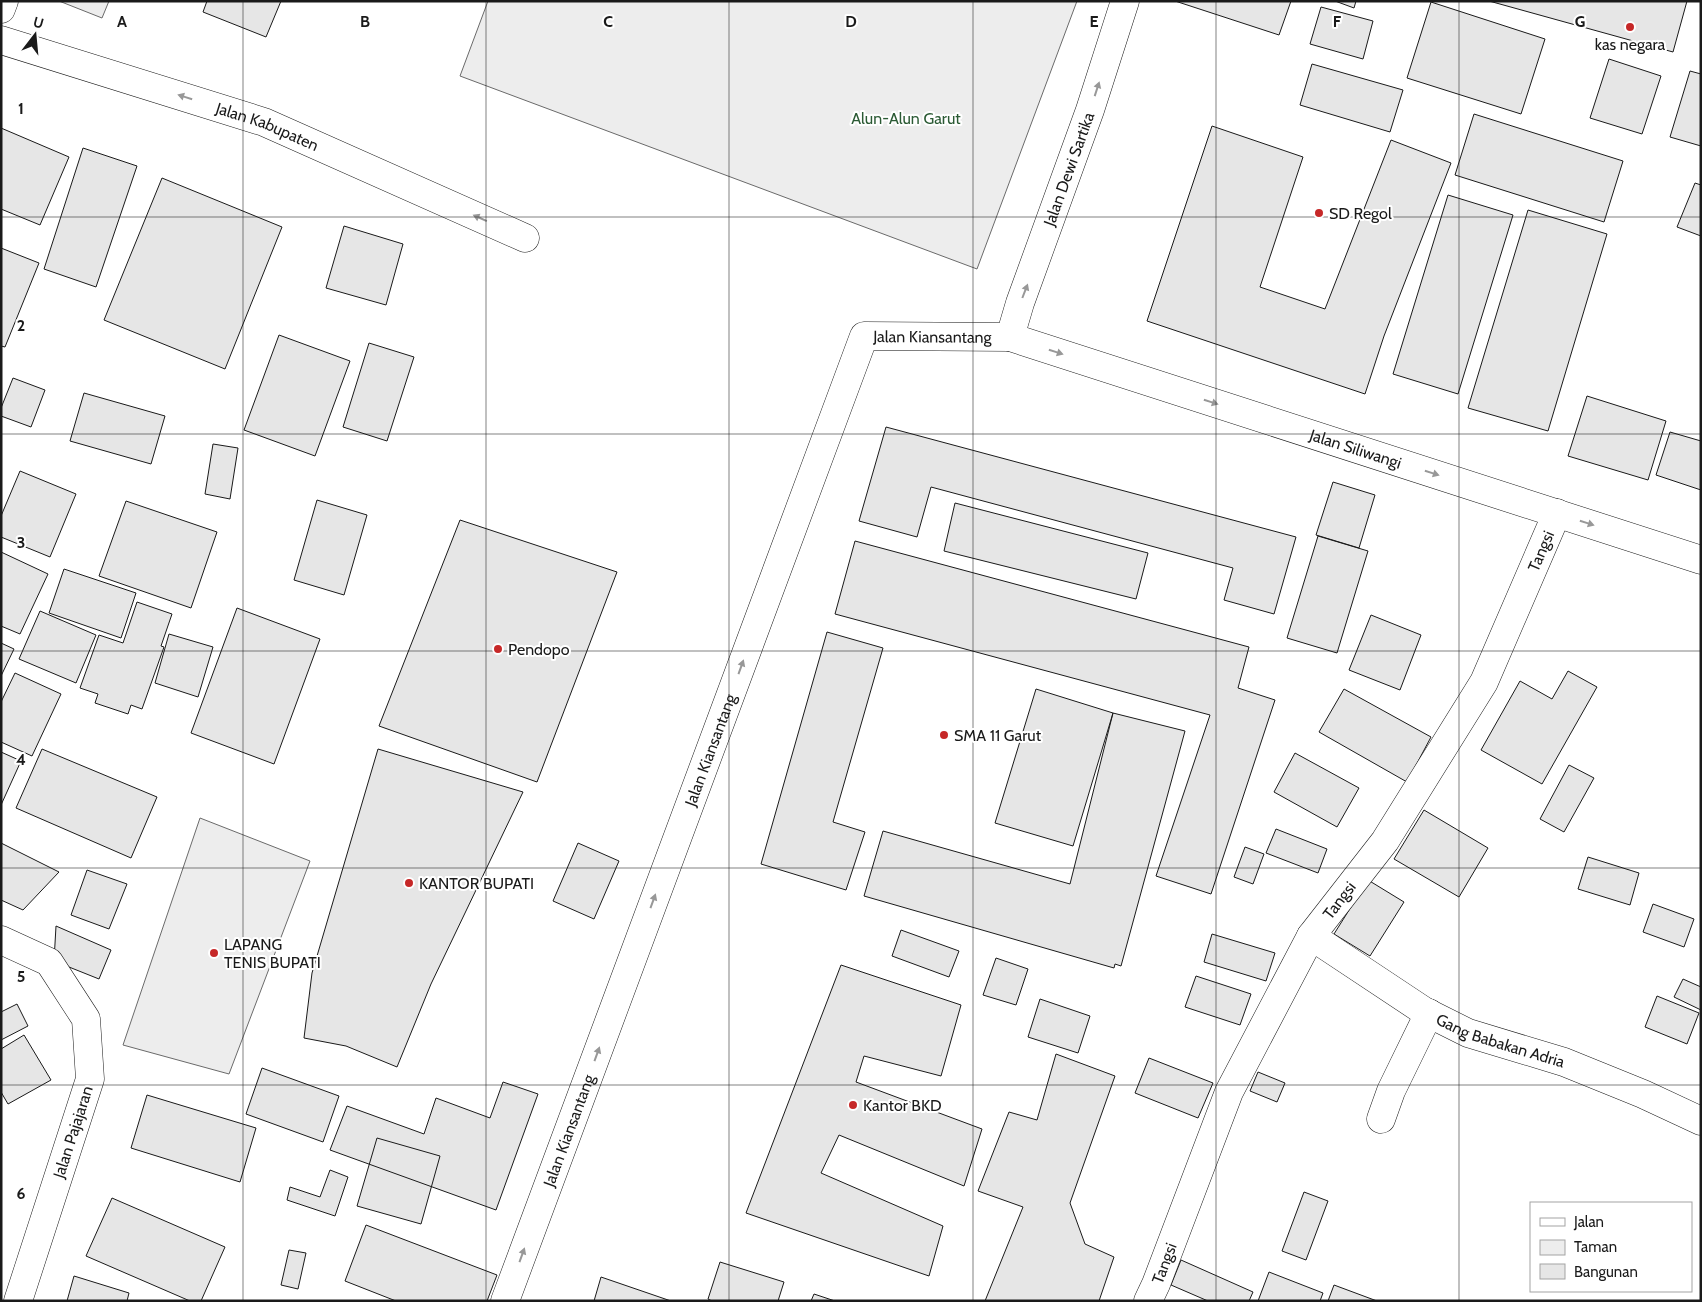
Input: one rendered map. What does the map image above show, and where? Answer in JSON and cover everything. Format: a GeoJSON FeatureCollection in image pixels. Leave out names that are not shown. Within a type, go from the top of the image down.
{"type":"FeatureCollection","features":[{"type":"Feature","properties":{"kind":"street"},"geometry":{"type":"LineString","coordinates":[[1,9],[4,1]]}},
{"type":"Feature","properties":{"kind":"street","name":"Jalan Dewi Sartika"},"geometry":{"type":"LineString","coordinates":[[1010,337],[1020,303],[1090,110],[1125,1]]}},
{"type":"Feature","properties":{"kind":"street","name":"Jalan Kabupaten"},"geometry":{"type":"LineString","coordinates":[[1,40],[264,122],[525,238]]}},
{"type":"Feature","properties":{"kind":"street","name":"Jalan Kiansantang"},"geometry":{"type":"LineString","coordinates":[[505,1301],[864,336],[1010,337]]}},
{"type":"Feature","properties":{"kind":"street","name":"Jalan Siliwangi"},"geometry":{"type":"LineString","coordinates":[[1010,337],[1701,560]]}},
{"type":"Feature","properties":{"kind":"street","name":"Tangsi"},"geometry":{"type":"LineString","coordinates":[[1148,1301],[1229,1092],[1311,936],[1385,841],[1484,682],[1557,513]]}},
{"type":"Feature","properties":{"kind":"street","name":"Gang Babakan Adria"},"geometry":{"type":"LineString","coordinates":[[1311,936],[1429,1013],[1468,1033],[1564,1062],[1643,1094],[1701,1121]]}},
{"type":"Feature","properties":{"kind":"street","name":"Jalan Pajajaran"},"geometry":{"type":"LineString","coordinates":[[1,940],[49,962],[86,1019],[90,1079],[18,1301]]}},
{"type":"Feature","properties":{"kind":"street"},"geometry":{"type":"LineString","coordinates":[[1381,1118],[1391,1091],[1429,1013]]}},
{"type":"Feature","properties":{"kind":"green space"},"geometry":{"type":"Polygon","coordinates":[[[59,1],[109,1],[102,18],[59,1]]]}},
{"type":"Feature","properties":{"kind":"green space","name":"Alun-Alun Garut"},"geometry":{"type":"Polygon","coordinates":[[[488,1],[1077,1],[977,269],[460,76],[488,1]]]}},
{"type":"Feature","properties":{"kind":"green space","name":"LAPANG TENIS BUPATI"},"geometry":{"type":"Polygon","coordinates":[[[200,818],[310,861],[229,1074],[123,1045],[200,818]]]}},
{"type":"Feature","properties":{"kind":"building"},"geometry":{"type":"Polygon","coordinates":[[[207,1],[281,1],[266,37],[203,12],[207,1]]]}},
{"type":"Feature","properties":{"kind":"building"},"geometry":{"type":"Polygon","coordinates":[[[1175,1],[1291,1],[1279,35],[1175,1]]]}},
{"type":"Feature","properties":{"kind":"building"},"geometry":{"type":"Polygon","coordinates":[[[1335,1],[1356,1],[1354,8],[1335,1]]]}},
{"type":"Feature","properties":{"kind":"building","name":"kas negara"},"geometry":{"type":"Polygon","coordinates":[[[1489,1],[1687,1],[1673,52],[1489,1]]]}},
{"type":"Feature","properties":{"kind":"building"},"geometry":{"type":"Polygon","coordinates":[[[1431,2],[1545,39],[1521,114],[1407,78],[1431,2]]]}},
{"type":"Feature","properties":{"kind":"building"},"geometry":{"type":"Polygon","coordinates":[[[1321,7],[1373,21],[1363,59],[1310,44],[1321,7]]]}},
{"type":"Feature","properties":{"kind":"building"},"geometry":{"type":"Polygon","coordinates":[[[1609,59],[1661,76],[1642,134],[1590,118],[1609,59]]]}},
{"type":"Feature","properties":{"kind":"building"},"geometry":{"type":"Polygon","coordinates":[[[1312,64],[1403,90],[1390,132],[1300,105],[1312,64]]]}},
{"type":"Feature","properties":{"kind":"building"},"geometry":{"type":"Polygon","coordinates":[[[1690,71],[1701,74],[1701,146],[1670,137],[1690,71]]]}},
{"type":"Feature","properties":{"kind":"building"},"geometry":{"type":"Polygon","coordinates":[[[1474,114],[1623,161],[1604,222],[1455,175],[1474,114]]]}},
{"type":"Feature","properties":{"kind":"building"},"geometry":{"type":"Polygon","coordinates":[[[1212,126],[1303,157],[1260,287],[1325,309],[1391,140],[1451,163],[1384,336],[1365,394],[1147,321],[1212,126]]]}},
{"type":"Feature","properties":{"kind":"building"},"geometry":{"type":"Polygon","coordinates":[[[1,128],[69,157],[40,225],[1,209],[1,128]]]}},
{"type":"Feature","properties":{"kind":"building"},"geometry":{"type":"Polygon","coordinates":[[[83,148],[137,166],[96,287],[44,269],[83,148]]]}},
{"type":"Feature","properties":{"kind":"building"},"geometry":{"type":"Polygon","coordinates":[[[162,178],[282,227],[225,369],[104,320],[162,178]]]}},
{"type":"Feature","properties":{"kind":"building"},"geometry":{"type":"Polygon","coordinates":[[[1695,183],[1701,185],[1701,236],[1677,227],[1695,183]]]}},
{"type":"Feature","properties":{"kind":"building"},"geometry":{"type":"Polygon","coordinates":[[[1448,195],[1513,215],[1458,394],[1393,374],[1448,195]]]}},
{"type":"Feature","properties":{"kind":"building"},"geometry":{"type":"Polygon","coordinates":[[[1528,210],[1607,234],[1548,431],[1468,408],[1528,210]]]}},
{"type":"Feature","properties":{"kind":"building"},"geometry":{"type":"Polygon","coordinates":[[[344,226],[403,244],[386,305],[326,288],[344,226]]]}},
{"type":"Feature","properties":{"kind":"building"},"geometry":{"type":"Polygon","coordinates":[[[1,248],[39,263],[5,347],[1,346],[1,248]]]}},
{"type":"Feature","properties":{"kind":"building"},"geometry":{"type":"Polygon","coordinates":[[[279,335],[350,361],[315,456],[244,430],[279,335]]]}},
{"type":"Feature","properties":{"kind":"building"},"geometry":{"type":"Polygon","coordinates":[[[369,343],[414,357],[387,441],[343,427],[369,343]]]}},
{"type":"Feature","properties":{"kind":"building"},"geometry":{"type":"Polygon","coordinates":[[[13,378],[45,390],[31,427],[1,416],[1,408],[13,378]]]}},
{"type":"Feature","properties":{"kind":"building"},"geometry":{"type":"Polygon","coordinates":[[[84,393],[165,416],[151,464],[70,441],[84,393]]]}},
{"type":"Feature","properties":{"kind":"building"},"geometry":{"type":"Polygon","coordinates":[[[1587,396],[1666,421],[1648,480],[1568,456],[1587,396]]]}},
{"type":"Feature","properties":{"kind":"building"},"geometry":{"type":"Polygon","coordinates":[[[886,427],[1296,537],[1274,614],[1224,600],[1233,568],[931,487],[917,537],[859,521],[886,427]]]}},
{"type":"Feature","properties":{"kind":"building"},"geometry":{"type":"Polygon","coordinates":[[[1670,432],[1701,441],[1701,490],[1656,475],[1670,432]]]}},
{"type":"Feature","properties":{"kind":"building"},"geometry":{"type":"Polygon","coordinates":[[[213,444],[238,448],[230,499],[205,494],[213,444]]]}},
{"type":"Feature","properties":{"kind":"building"},"geometry":{"type":"Polygon","coordinates":[[[20,471],[76,494],[50,557],[1,537],[1,516],[20,471]]]}},
{"type":"Feature","properties":{"kind":"building"},"geometry":{"type":"Polygon","coordinates":[[[1333,482],[1375,495],[1359,548],[1316,535],[1333,482]]]}},
{"type":"Feature","properties":{"kind":"building"},"geometry":{"type":"Polygon","coordinates":[[[317,500],[367,515],[344,595],[294,580],[317,500]]]}},
{"type":"Feature","properties":{"kind":"building"},"geometry":{"type":"Polygon","coordinates":[[[126,501],[217,532],[191,608],[99,576],[126,501]]]}},
{"type":"Feature","properties":{"kind":"building"},"geometry":{"type":"Polygon","coordinates":[[[955,503],[1148,553],[1136,599],[944,551],[955,503]]]}},
{"type":"Feature","properties":{"kind":"building","name":"Pendopo"},"geometry":{"type":"Polygon","coordinates":[[[460,520],[617,572],[537,782],[379,726],[460,520]]]}},
{"type":"Feature","properties":{"kind":"building"},"geometry":{"type":"Polygon","coordinates":[[[1318,536],[1368,551],[1337,653],[1287,638],[1318,536]]]}},
{"type":"Feature","properties":{"kind":"building"},"geometry":{"type":"Polygon","coordinates":[[[855,541],[1249,647],[1238,688],[1275,700],[1211,894],[1156,876],[1210,715],[835,614],[855,541]]]}},
{"type":"Feature","properties":{"kind":"building"},"geometry":{"type":"Polygon","coordinates":[[[1,552],[48,574],[20,634],[1,626],[1,552]]]}},
{"type":"Feature","properties":{"kind":"building"},"geometry":{"type":"Polygon","coordinates":[[[64,569],[136,593],[121,638],[49,613],[64,569]]]}},
{"type":"Feature","properties":{"kind":"building"},"geometry":{"type":"Polygon","coordinates":[[[137,602],[172,614],[161,646],[164,647],[142,709],[131,705],[128,714],[95,703],[98,694],[80,688],[99,635],[123,643],[137,602]]]}},
{"type":"Feature","properties":{"kind":"building"},"geometry":{"type":"Polygon","coordinates":[[[237,608],[320,639],[274,764],[191,733],[237,608]]]}},
{"type":"Feature","properties":{"kind":"building"},"geometry":{"type":"Polygon","coordinates":[[[40,611],[96,635],[76,683],[19,659],[40,611]]]}},
{"type":"Feature","properties":{"kind":"building"},"geometry":{"type":"Polygon","coordinates":[[[1371,615],[1421,635],[1400,690],[1349,670],[1371,615]]]}},
{"type":"Feature","properties":{"kind":"building"},"geometry":{"type":"Polygon","coordinates":[[[827,632],[883,648],[833,822],[865,832],[846,890],[761,864],[827,632]]]}},
{"type":"Feature","properties":{"kind":"building"},"geometry":{"type":"Polygon","coordinates":[[[169,634],[213,647],[198,697],[155,683],[169,634]]]}},
{"type":"Feature","properties":{"kind":"building"},"geometry":{"type":"Polygon","coordinates":[[[1,643],[14,649],[1,676],[1,643]]]}},
{"type":"Feature","properties":{"kind":"building"},"geometry":{"type":"Polygon","coordinates":[[[1568,671],[1597,687],[1542,784],[1481,750],[1520,681],[1552,699],[1568,671]]]}},
{"type":"Feature","properties":{"kind":"building"},"geometry":{"type":"Polygon","coordinates":[[[15,673],[61,694],[32,756],[1,742],[1,702],[15,673]]]}},
{"type":"Feature","properties":{"kind":"building"},"geometry":{"type":"Polygon","coordinates":[[[1036,689],[1113,713],[1073,846],[995,823],[1036,689]]]}},
{"type":"Feature","properties":{"kind":"building"},"geometry":{"type":"Polygon","coordinates":[[[1344,689],[1431,737],[1407,782],[1319,732],[1344,689]]]}},
{"type":"Feature","properties":{"kind":"building"},"geometry":{"type":"Polygon","coordinates":[[[1113,713],[1185,731],[1121,966],[1115,964],[1114,968],[864,896],[883,831],[1070,884],[1113,713]]]}},
{"type":"Feature","properties":{"kind":"building"},"geometry":{"type":"Polygon","coordinates":[[[42,749],[157,797],[131,858],[16,808],[42,749]]]}},
{"type":"Feature","properties":{"kind":"building","name":"KANTOR BUPATI"},"geometry":{"type":"Polygon","coordinates":[[[378,749],[523,792],[431,984],[397,1067],[346,1046],[304,1038],[312,973],[378,749]]]}},
{"type":"Feature","properties":{"kind":"building"},"geometry":{"type":"Polygon","coordinates":[[[1,752],[21,761],[1,805],[1,752]]]}},
{"type":"Feature","properties":{"kind":"building"},"geometry":{"type":"Polygon","coordinates":[[[1295,753],[1359,788],[1337,827],[1274,792],[1295,753]]]}},
{"type":"Feature","properties":{"kind":"building"},"geometry":{"type":"Polygon","coordinates":[[[1569,765],[1594,778],[1564,832],[1540,819],[1569,765]]]}},
{"type":"Feature","properties":{"kind":"building"},"geometry":{"type":"Polygon","coordinates":[[[1424,810],[1488,848],[1459,897],[1394,859],[1424,810]]]}},
{"type":"Feature","properties":{"kind":"building"},"geometry":{"type":"Polygon","coordinates":[[[1276,829],[1327,849],[1318,873],[1266,853],[1276,829]]]}},
{"type":"Feature","properties":{"kind":"building"},"geometry":{"type":"Polygon","coordinates":[[[1,843],[59,872],[23,910],[1,900],[1,843]]]}},
{"type":"Feature","properties":{"kind":"building"},"geometry":{"type":"Polygon","coordinates":[[[578,843],[619,861],[594,919],[553,901],[578,843]]]}},
{"type":"Feature","properties":{"kind":"building"},"geometry":{"type":"Polygon","coordinates":[[[1245,847],[1264,854],[1253,884],[1234,877],[1245,847]]]}},
{"type":"Feature","properties":{"kind":"building"},"geometry":{"type":"Polygon","coordinates":[[[1588,857],[1639,873],[1630,905],[1578,889],[1588,857]]]}},
{"type":"Feature","properties":{"kind":"building"},"geometry":{"type":"Polygon","coordinates":[[[87,870],[127,884],[109,929],[71,915],[87,870]]]}},
{"type":"Feature","properties":{"kind":"building"},"geometry":{"type":"Polygon","coordinates":[[[1368,880],[1404,902],[1370,956],[1334,934],[1368,880]]]}},
{"type":"Feature","properties":{"kind":"building"},"geometry":{"type":"Polygon","coordinates":[[[1653,904],[1694,919],[1684,947],[1643,932],[1653,904]]]}},
{"type":"Feature","properties":{"kind":"building"},"geometry":{"type":"Polygon","coordinates":[[[56,926],[111,950],[99,979],[54,961],[56,926]]]}},
{"type":"Feature","properties":{"kind":"building"},"geometry":{"type":"Polygon","coordinates":[[[901,930],[959,951],[949,977],[892,956],[901,930]]]}},
{"type":"Feature","properties":{"kind":"building"},"geometry":{"type":"Polygon","coordinates":[[[1212,934],[1275,953],[1266,981],[1204,962],[1212,934]]]}},
{"type":"Feature","properties":{"kind":"building"},"geometry":{"type":"Polygon","coordinates":[[[996,958],[1028,969],[1016,1005],[983,995],[996,958]]]}},
{"type":"Feature","properties":{"kind":"building","name":"Kantor BKD"},"geometry":{"type":"Polygon","coordinates":[[[841,965],[961,1005],[941,1076],[864,1056],[856,1082],[982,1129],[964,1186],[839,1135],[821,1173],[943,1226],[929,1276],[746,1213],[841,965]]]}},
{"type":"Feature","properties":{"kind":"building"},"geometry":{"type":"Polygon","coordinates":[[[1196,976],[1251,994],[1240,1025],[1185,1007],[1196,976]]]}},
{"type":"Feature","properties":{"kind":"building"},"geometry":{"type":"Polygon","coordinates":[[[1683,979],[1701,987],[1701,1010],[1674,997],[1683,979]]]}},
{"type":"Feature","properties":{"kind":"building"},"geometry":{"type":"Polygon","coordinates":[[[1657,996],[1699,1013],[1687,1044],[1645,1027],[1657,996]]]}},
{"type":"Feature","properties":{"kind":"building"},"geometry":{"type":"Polygon","coordinates":[[[1040,999],[1090,1016],[1078,1053],[1028,1037],[1040,999]]]}},
{"type":"Feature","properties":{"kind":"building"},"geometry":{"type":"Polygon","coordinates":[[[17,1004],[28,1026],[1,1040],[1,1012],[17,1004]]]}},
{"type":"Feature","properties":{"kind":"building"},"geometry":{"type":"Polygon","coordinates":[[[24,1035],[51,1080],[8,1104],[1,1092],[1,1049],[24,1035]]]}},
{"type":"Feature","properties":{"kind":"building"},"geometry":{"type":"Polygon","coordinates":[[[1056,1054],[1115,1076],[1070,1203],[1085,1244],[1114,1257],[1099,1301],[985,1301],[1023,1207],[978,1191],[1009,1112],[1037,1120],[1056,1054]]]}},
{"type":"Feature","properties":{"kind":"building"},"geometry":{"type":"Polygon","coordinates":[[[1149,1058],[1213,1083],[1198,1118],[1135,1093],[1149,1058]]]}},
{"type":"Feature","properties":{"kind":"building"},"geometry":{"type":"Polygon","coordinates":[[[262,1068],[339,1096],[323,1142],[246,1114],[262,1068]]]}},
{"type":"Feature","properties":{"kind":"building"},"geometry":{"type":"Polygon","coordinates":[[[1258,1072],[1285,1083],[1277,1102],[1250,1091],[1258,1072]]]}},
{"type":"Feature","properties":{"kind":"building"},"geometry":{"type":"Polygon","coordinates":[[[503,1082],[538,1094],[496,1210],[330,1150],[347,1106],[424,1134],[436,1098],[490,1118],[503,1082]]]}},
{"type":"Feature","properties":{"kind":"building"},"geometry":{"type":"Polygon","coordinates":[[[147,1095],[256,1128],[240,1182],[131,1148],[147,1095]]]}},
{"type":"Feature","properties":{"kind":"building"},"geometry":{"type":"Polygon","coordinates":[[[377,1138],[440,1156],[421,1224],[357,1206],[377,1138]]]}},
{"type":"Feature","properties":{"kind":"building"},"geometry":{"type":"Polygon","coordinates":[[[330,1170],[348,1177],[335,1216],[287,1200],[290,1187],[320,1197],[330,1170]]]}},
{"type":"Feature","properties":{"kind":"building"},"geometry":{"type":"Polygon","coordinates":[[[1304,1192],[1328,1201],[1306,1260],[1282,1251],[1304,1192]]]}},
{"type":"Feature","properties":{"kind":"building"},"geometry":{"type":"Polygon","coordinates":[[[112,1198],[225,1247],[201,1301],[190,1301],[86,1256],[112,1198]]]}},
{"type":"Feature","properties":{"kind":"building"},"geometry":{"type":"Polygon","coordinates":[[[366,1225],[497,1275],[487,1301],[396,1301],[345,1281],[366,1225]]]}},
{"type":"Feature","properties":{"kind":"building"},"geometry":{"type":"Polygon","coordinates":[[[289,1250],[306,1253],[298,1289],[281,1285],[289,1250]]]}},
{"type":"Feature","properties":{"kind":"building"},"geometry":{"type":"Polygon","coordinates":[[[1181,1260],[1253,1292],[1249,1301],[1208,1301],[1171,1285],[1181,1260]]]}},
{"type":"Feature","properties":{"kind":"building"},"geometry":{"type":"Polygon","coordinates":[[[720,1262],[784,1282],[778,1301],[712,1301],[708,1299],[720,1262]]]}},
{"type":"Feature","properties":{"kind":"building"},"geometry":{"type":"Polygon","coordinates":[[[1269,1272],[1323,1293],[1320,1301],[1258,1301],[1269,1272]]]}},
{"type":"Feature","properties":{"kind":"building"},"geometry":{"type":"Polygon","coordinates":[[[74,1276],[129,1293],[127,1301],[67,1301],[74,1276]]]}},
{"type":"Feature","properties":{"kind":"building"},"geometry":{"type":"Polygon","coordinates":[[[601,1277],[671,1301],[594,1301],[601,1277]]]}},
{"type":"Feature","properties":{"kind":"building"},"geometry":{"type":"Polygon","coordinates":[[[1334,1285],[1377,1301],[1328,1301],[1334,1285]]]}},
{"type":"Feature","properties":{"kind":"building"},"geometry":{"type":"Polygon","coordinates":[[[814,1294],[835,1301],[811,1301],[814,1294]]]}},
{"type":"Feature","properties":{"kind":"place","name":"kas negara"},"geometry":{"type":"Point","coordinates":[1630,27]}},
{"type":"Feature","properties":{"kind":"place","name":"SD Regol"},"geometry":{"type":"Point","coordinates":[1319,213]}},
{"type":"Feature","properties":{"kind":"place","name":"Pendopo"},"geometry":{"type":"Point","coordinates":[498,649]}},
{"type":"Feature","properties":{"kind":"place","name":"SMA 11 Garut"},"geometry":{"type":"Point","coordinates":[944,735]}},
{"type":"Feature","properties":{"kind":"place","name":"KANTOR BUPATI"},"geometry":{"type":"Point","coordinates":[409,883]}},
{"type":"Feature","properties":{"kind":"place","name":"LAPANG TENIS BUPATI"},"geometry":{"type":"Point","coordinates":[214,953]}},
{"type":"Feature","properties":{"kind":"place","name":"Kantor BKD"},"geometry":{"type":"Point","coordinates":[853,1105]}}]}
